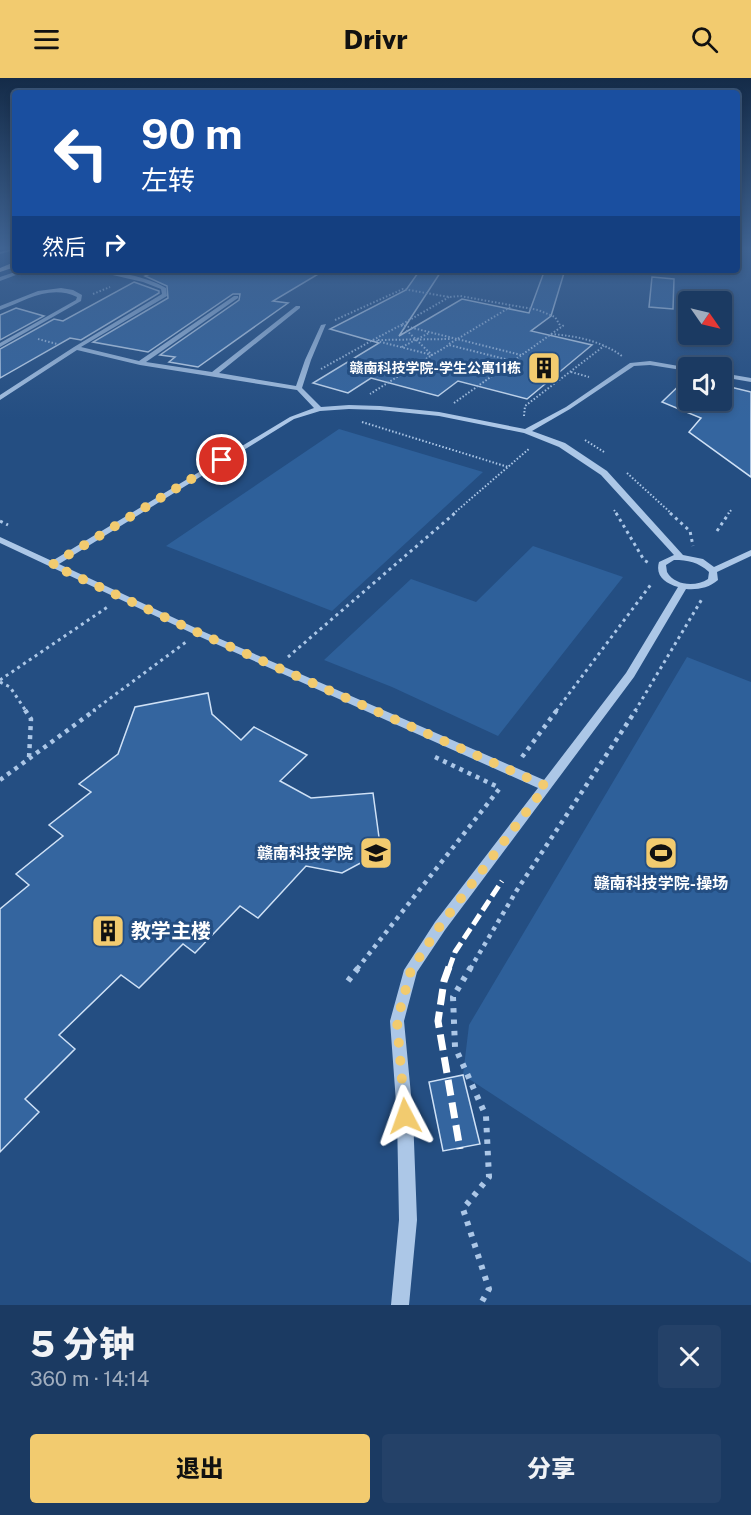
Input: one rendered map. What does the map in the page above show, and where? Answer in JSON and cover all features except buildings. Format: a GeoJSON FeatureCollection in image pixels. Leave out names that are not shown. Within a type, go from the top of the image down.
{"type":"FeatureCollection","features":[{"type":"Feature","properties":{"kind":"street"},"geometry":{"type":"LineString","coordinates":[[0,345],[72,304]]}},
{"type":"Feature","properties":{"kind":"street"},"geometry":{"type":"LineString","coordinates":[[0,398],[76,348],[149,304]]}},
{"type":"Feature","properties":{"kind":"street"},"geometry":{"type":"LineString","coordinates":[[140,363],[225,304]]}},
{"type":"Feature","properties":{"kind":"street"},"geometry":{"type":"LineString","coordinates":[[213,375],[298,306]]}},
{"type":"Feature","properties":{"kind":"street"},"geometry":{"type":"LineString","coordinates":[[299,388],[308,360],[324,325]]}},
{"type":"Feature","properties":{"kind":"street"},"geometry":{"type":"LineString","coordinates":[[76,348],[140,363],[299,388],[319,409]]}},
{"type":"Feature","properties":{"kind":"street"},"geometry":{"type":"LineString","coordinates":[[526,430],[568,408],[632,364],[650,363],[678,367]]}},
{"type":"Feature","properties":{"kind":"street"},"geometry":{"type":"LineString","coordinates":[[732,377],[751,380]]}},
{"type":"Feature","properties":{"kind":"street"},"geometry":{"type":"LineString","coordinates":[[52,565],[292,418],[319,409],[349,407],[439,414],[526,430],[562,445],[604,473],[680,557]]}},
{"type":"Feature","properties":{"kind":"street"},"geometry":{"type":"LineString","coordinates":[[0,540],[199,633],[546,786]]}},
{"type":"Feature","properties":{"kind":"street"},"geometry":{"type":"LineString","coordinates":[[713,571],[751,553]]}},
{"type":"Feature","properties":{"kind":"street"},"geometry":{"type":"LineString","coordinates":[[680,557],[704,562],[713,571],[713,580],[698,587],[683,586],[667,579],[660,569],[666,560],[680,557]]}},
{"type":"Feature","properties":{"kind":"street"},"geometry":{"type":"LineString","coordinates":[[400,1305],[408,1220],[405,1116],[397,1021],[411,970],[440,926],[630,675],[683,586]]}},
{"type":"Feature","properties":{"kind":"path"},"geometry":{"type":"LineString","coordinates":[[324,325],[370,304]]}},
{"type":"Feature","properties":{"kind":"path"},"geometry":{"type":"LineString","coordinates":[[302,380],[437,304]]}},
{"type":"Feature","properties":{"kind":"path"},"geometry":{"type":"LineString","coordinates":[[503,304],[538,310],[555,317],[561,327]]}},
{"type":"Feature","properties":{"kind":"path"},"geometry":{"type":"LineString","coordinates":[[349,407],[512,306]]}},
{"type":"Feature","properties":{"kind":"path"},"geometry":{"type":"LineString","coordinates":[[401,325],[521,355]]}},
{"type":"Feature","properties":{"kind":"path"},"geometry":{"type":"LineString","coordinates":[[401,325],[432,356]]}},
{"type":"Feature","properties":{"kind":"path"},"geometry":{"type":"LineString","coordinates":[[439,414],[564,325]]}},
{"type":"Feature","properties":{"kind":"path"},"geometry":{"type":"LineString","coordinates":[[402,348],[430,332]]}},
{"type":"Feature","properties":{"kind":"path"},"geometry":{"type":"LineString","coordinates":[[18,334],[76,348]]}},
{"type":"Feature","properties":{"kind":"path"},"geometry":{"type":"LineString","coordinates":[[551,334],[570,334],[604,346],[619,353],[632,364]]}},
{"type":"Feature","properties":{"kind":"path"},"geometry":{"type":"LineString","coordinates":[[373,340],[458,339]]}},
{"type":"Feature","properties":{"kind":"path"},"geometry":{"type":"LineString","coordinates":[[373,340],[432,356]]}},
{"type":"Feature","properties":{"kind":"path"},"geometry":{"type":"LineString","coordinates":[[449,345],[513,361]]}},
{"type":"Feature","properties":{"kind":"path"},"geometry":{"type":"LineString","coordinates":[[516,429],[524,420],[525,406],[604,346]]}},
{"type":"Feature","properties":{"kind":"path"},"geometry":{"type":"LineString","coordinates":[[479,352],[488,347]]}},
{"type":"Feature","properties":{"kind":"path"},"geometry":{"type":"LineString","coordinates":[[386,384],[387,391]]}},
{"type":"Feature","properties":{"kind":"path"},"geometry":{"type":"LineString","coordinates":[[353,420],[508,467]]}},
{"type":"Feature","properties":{"kind":"path"},"geometry":{"type":"LineString","coordinates":[[276,667],[543,437]]}},
{"type":"Feature","properties":{"kind":"path"},"geometry":{"type":"LineString","coordinates":[[608,503],[622,520],[644,560]]}},
{"type":"Feature","properties":{"kind":"path"},"geometry":{"type":"LineString","coordinates":[[717,531],[732,509]]}},
{"type":"Feature","properties":{"kind":"path"},"geometry":{"type":"LineString","coordinates":[[480,1305],[489,1289],[463,1209],[489,1177],[486,1116],[455,1047],[453,997],[517,890],[630,720],[703,600],[698,587]]}},
{"type":"Feature","properties":{"kind":"path"},"geometry":{"type":"LineString","coordinates":[[29,759],[31,719],[10,687],[0,681],[122,597]]}},
{"type":"Feature","properties":{"kind":"path"},"geometry":{"type":"LineString","coordinates":[[0,780],[199,633]]}},
{"type":"Feature","properties":{"kind":"path"},"geometry":{"type":"LineString","coordinates":[[287,658],[297,662]]}},
{"type":"Feature","properties":{"kind":"path"},"geometry":{"type":"LineString","coordinates":[[511,753],[522,758]]}},
{"type":"Feature","properties":{"kind":"shaded area"},"geometry":{"type":"Polygon","coordinates":[[[339,429],[483,472],[332,611],[166,546],[339,429]]]}},
{"type":"Feature","properties":{"kind":"shaded area"},"geometry":{"type":"Polygon","coordinates":[[[533,546],[623,577],[498,736],[392,687],[324,660],[411,579],[476,602],[533,546]]]}},
{"type":"Feature","properties":{"kind":"shaded area","name":"赣南科技学院-操场"},"geometry":{"type":"Polygon","coordinates":[[[687,657],[751,682],[751,1263],[463,1075],[469,1025],[687,657]]]}},
{"type":"Feature","properties":{"kind":"railway"},"geometry":{"type":"LineString","coordinates":[[449,969],[455,952],[502,881]]}},
{"type":"Feature","properties":{"kind":"railway"},"geometry":{"type":"LineString","coordinates":[[449,967],[444,981],[438,1021],[460,1149]]}},
{"type":"Feature","properties":{"kind":"place","name":"赣南科技学院-学生公寓11栋"},"geometry":{"type":"Point","coordinates":[544,368]}},
{"type":"Feature","properties":{"kind":"place","name":"赣南科技学院"},"geometry":{"type":"Point","coordinates":[376,853]}},
{"type":"Feature","properties":{"kind":"place","name":"赣南科技学院-操场"},"geometry":{"type":"Point","coordinates":[661,853]}},
{"type":"Feature","properties":{"kind":"place","name":"教学主楼"},"geometry":{"type":"Point","coordinates":[108,931]}},
{"type":"Feature","properties":{"kind":"route"},"geometry":{"type":"LineString","coordinates":[[222,460],[52,565],[199,633],[546,786],[440,926],[411,970],[397,1021],[405,1116]]}}]}
